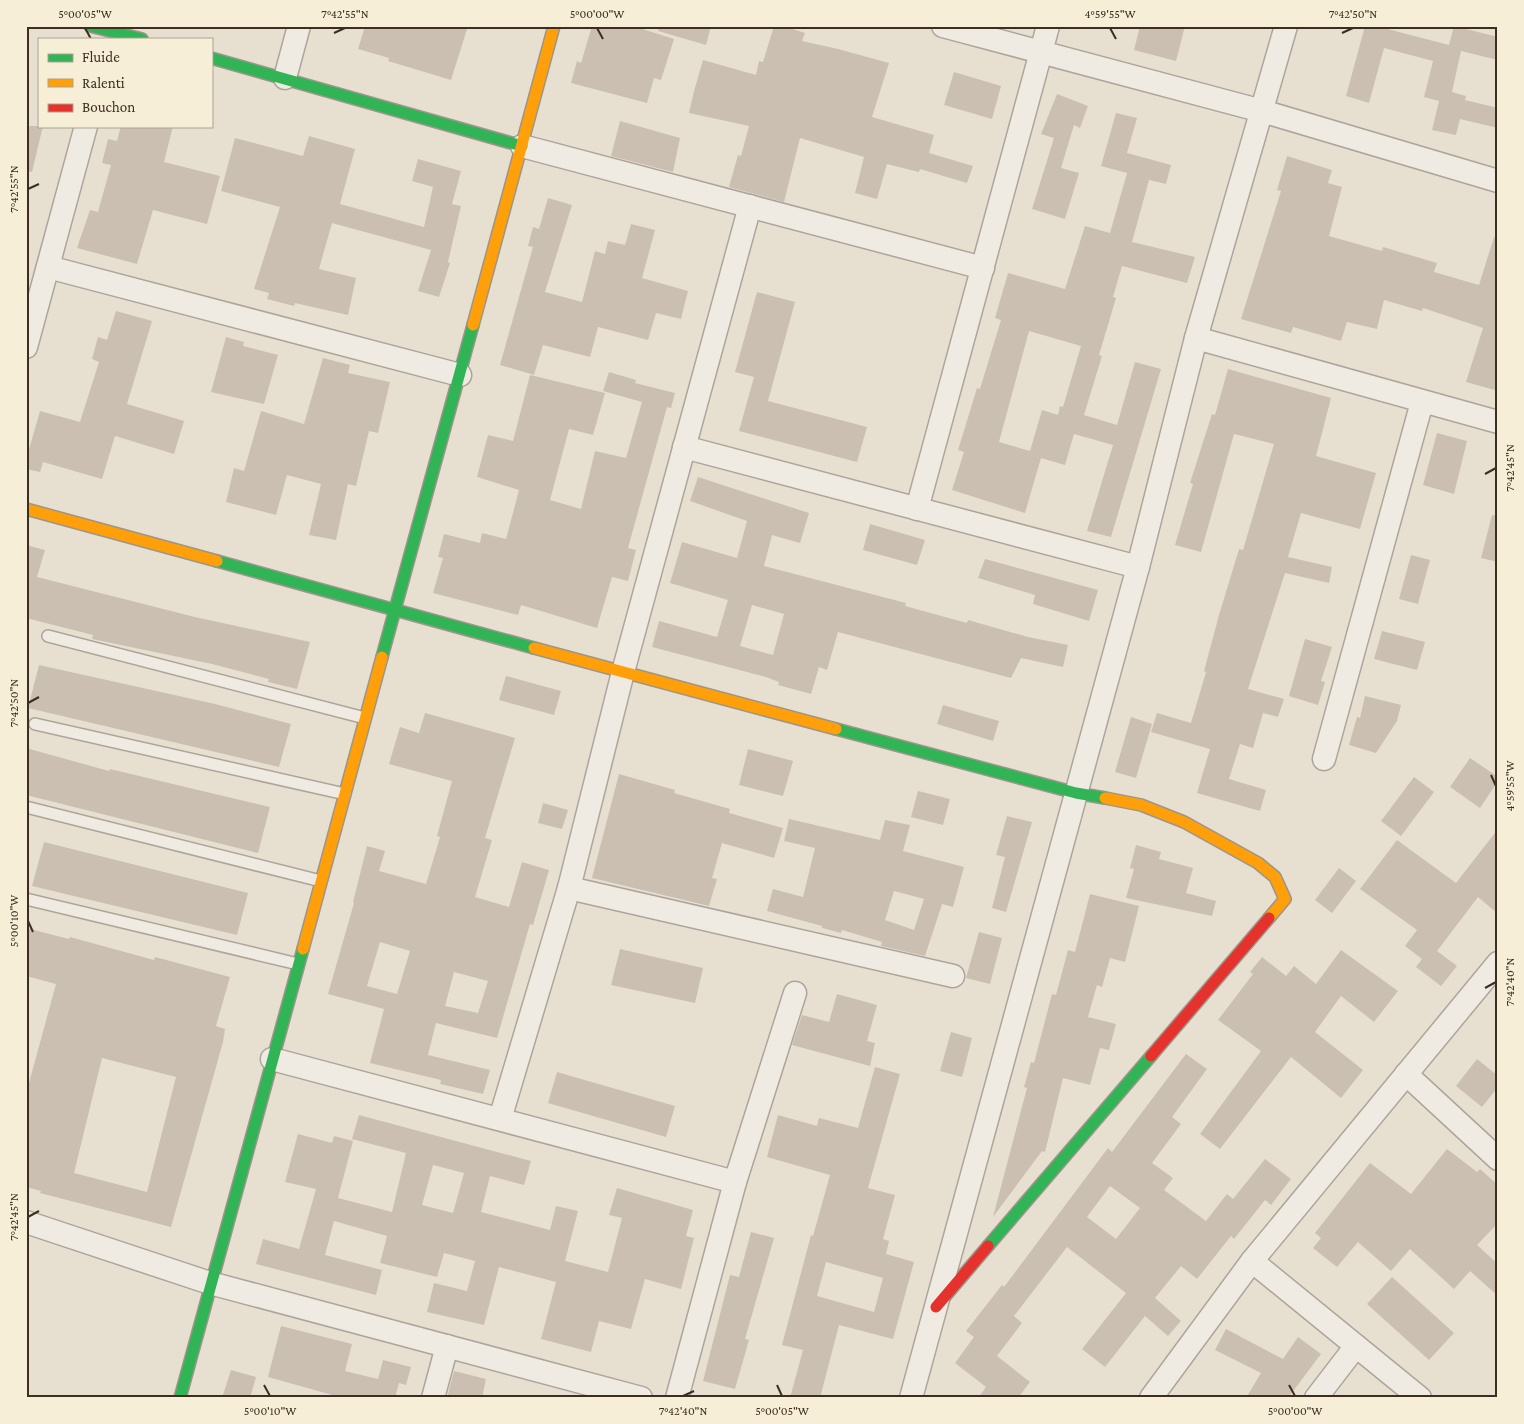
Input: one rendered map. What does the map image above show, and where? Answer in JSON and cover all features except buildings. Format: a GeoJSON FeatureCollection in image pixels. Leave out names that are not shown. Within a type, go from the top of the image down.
{"type":"FeatureCollection","features":[{"type":"Feature","properties":{"kind":"street"},"geometry":{"type":"LineString","coordinates":[[285,78],[299,26]]}},
{"type":"Feature","properties":{"kind":"street"},"geometry":{"type":"LineString","coordinates":[[180,1398],[554,26]]}},
{"type":"Feature","properties":{"kind":"street"},"geometry":{"type":"LineString","coordinates":[[944,26],[1262,111],[1498,181]]}},
{"type":"Feature","properties":{"kind":"street"},"geometry":{"type":"LineString","coordinates":[[917,509],[1048,26]]}},
{"type":"Feature","properties":{"kind":"street"},"geometry":{"type":"LineString","coordinates":[[911,1398],[1138,568],[1196,338],[1286,26]]}},
{"type":"Feature","properties":{"kind":"street"},"geometry":{"type":"LineString","coordinates":[[104,32],[137,38]]}},
{"type":"Feature","properties":{"kind":"street"},"geometry":{"type":"LineString","coordinates":[[212,58],[522,146],[983,268]]}},
{"type":"Feature","properties":{"kind":"street"},"geometry":{"type":"LineString","coordinates":[[26,347],[85,128]]}},
{"type":"Feature","properties":{"kind":"street"},"geometry":{"type":"LineString","coordinates":[[500,1119],[569,888],[622,672],[750,206]]}},
{"type":"Feature","properties":{"kind":"street"},"geometry":{"type":"LineString","coordinates":[[48,267],[460,375]]}},
{"type":"Feature","properties":{"kind":"street"},"geometry":{"type":"LineString","coordinates":[[1196,338],[1498,422]]}},
{"type":"Feature","properties":{"kind":"street"},"geometry":{"type":"LineString","coordinates":[[1324,759],[1422,402]]}},
{"type":"Feature","properties":{"kind":"street"},"geometry":{"type":"LineString","coordinates":[[684,447],[1138,568]]}},
{"type":"Feature","properties":{"kind":"street"},"geometry":{"type":"LineString","coordinates":[[26,509],[622,672],[1076,793],[1141,805],[1184,822],[1258,863],[1275,877],[1285,899],[936,1307]]}},
{"type":"Feature","properties":{"kind":"street"},"geometry":{"type":"LineString","coordinates":[[569,888],[953,976]]}},
{"type":"Feature","properties":{"kind":"street"},"geometry":{"type":"LineString","coordinates":[[1151,1398],[1252,1262],[1498,963]]}},
{"type":"Feature","properties":{"kind":"street"},"geometry":{"type":"LineString","coordinates":[[677,1398],[736,1182],[796,993]]}},
{"type":"Feature","properties":{"kind":"street"},"geometry":{"type":"LineString","coordinates":[[272,1059],[736,1182]]}},
{"type":"Feature","properties":{"kind":"street"},"geometry":{"type":"LineString","coordinates":[[1406,1074],[1498,1159]]}},
{"type":"Feature","properties":{"kind":"street"},"geometry":{"type":"LineString","coordinates":[[26,1222],[210,1283],[641,1398]]}},
{"type":"Feature","properties":{"kind":"street"},"geometry":{"type":"LineString","coordinates":[[1252,1262],[1420,1398]]}},
{"type":"Feature","properties":{"kind":"street"},"geometry":{"type":"LineString","coordinates":[[433,1398],[447,1346]]}},
{"type":"Feature","properties":{"kind":"street"},"geometry":{"type":"LineString","coordinates":[[1316,1398],[1356,1346]]}},
{"type":"Feature","properties":{"kind":"lane"},"geometry":{"type":"LineString","coordinates":[[48,636],[365,718]]}},
{"type":"Feature","properties":{"kind":"lane"},"geometry":{"type":"LineString","coordinates":[[35,724],[344,794]]}},
{"type":"Feature","properties":{"kind":"lane"},"geometry":{"type":"LineString","coordinates":[[26,806],[321,881]]}},
{"type":"Feature","properties":{"kind":"lane"},"geometry":{"type":"LineString","coordinates":[[26,899],[298,964]]}},
{"type":"Feature","properties":{"kind":"traffic: fast"},"geometry":{"type":"LineString","coordinates":[[90,26],[138,38]]}},
{"type":"Feature","properties":{"kind":"traffic: fast"},"geometry":{"type":"LineString","coordinates":[[212,58],[522,146]]}},
{"type":"Feature","properties":{"kind":"traffic: fast"},"geometry":{"type":"LineString","coordinates":[[382,657],[473,325]]}},
{"type":"Feature","properties":{"kind":"traffic: fast"},"geometry":{"type":"LineString","coordinates":[[217,561],[534,648]]}},
{"type":"Feature","properties":{"kind":"traffic: fast"},"geometry":{"type":"LineString","coordinates":[[836,729],[1076,793],[1105,798]]}},
{"type":"Feature","properties":{"kind":"traffic: fast"},"geometry":{"type":"LineString","coordinates":[[180,1398],[303,949]]}},
{"type":"Feature","properties":{"kind":"traffic: fast"},"geometry":{"type":"LineString","coordinates":[[988,1246],[1151,1056]]}},
{"type":"Feature","properties":{"kind":"traffic: slow"},"geometry":{"type":"LineString","coordinates":[[473,325],[554,26]]}},
{"type":"Feature","properties":{"kind":"traffic: slow"},"geometry":{"type":"LineString","coordinates":[[26,509],[217,561]]}},
{"type":"Feature","properties":{"kind":"traffic: slow"},"geometry":{"type":"LineString","coordinates":[[534,648],[836,729]]}},
{"type":"Feature","properties":{"kind":"traffic: slow"},"geometry":{"type":"LineString","coordinates":[[303,949],[382,657]]}},
{"type":"Feature","properties":{"kind":"traffic: slow"},"geometry":{"type":"LineString","coordinates":[[1105,798],[1141,805],[1184,822],[1258,863],[1275,877],[1285,899],[1269,918]]}},
{"type":"Feature","properties":{"kind":"traffic: jam"},"geometry":{"type":"LineString","coordinates":[[1151,1056],[1269,918]]}},
{"type":"Feature","properties":{"kind":"traffic: jam"},"geometry":{"type":"LineString","coordinates":[[936,1307],[988,1246]]}}]}
